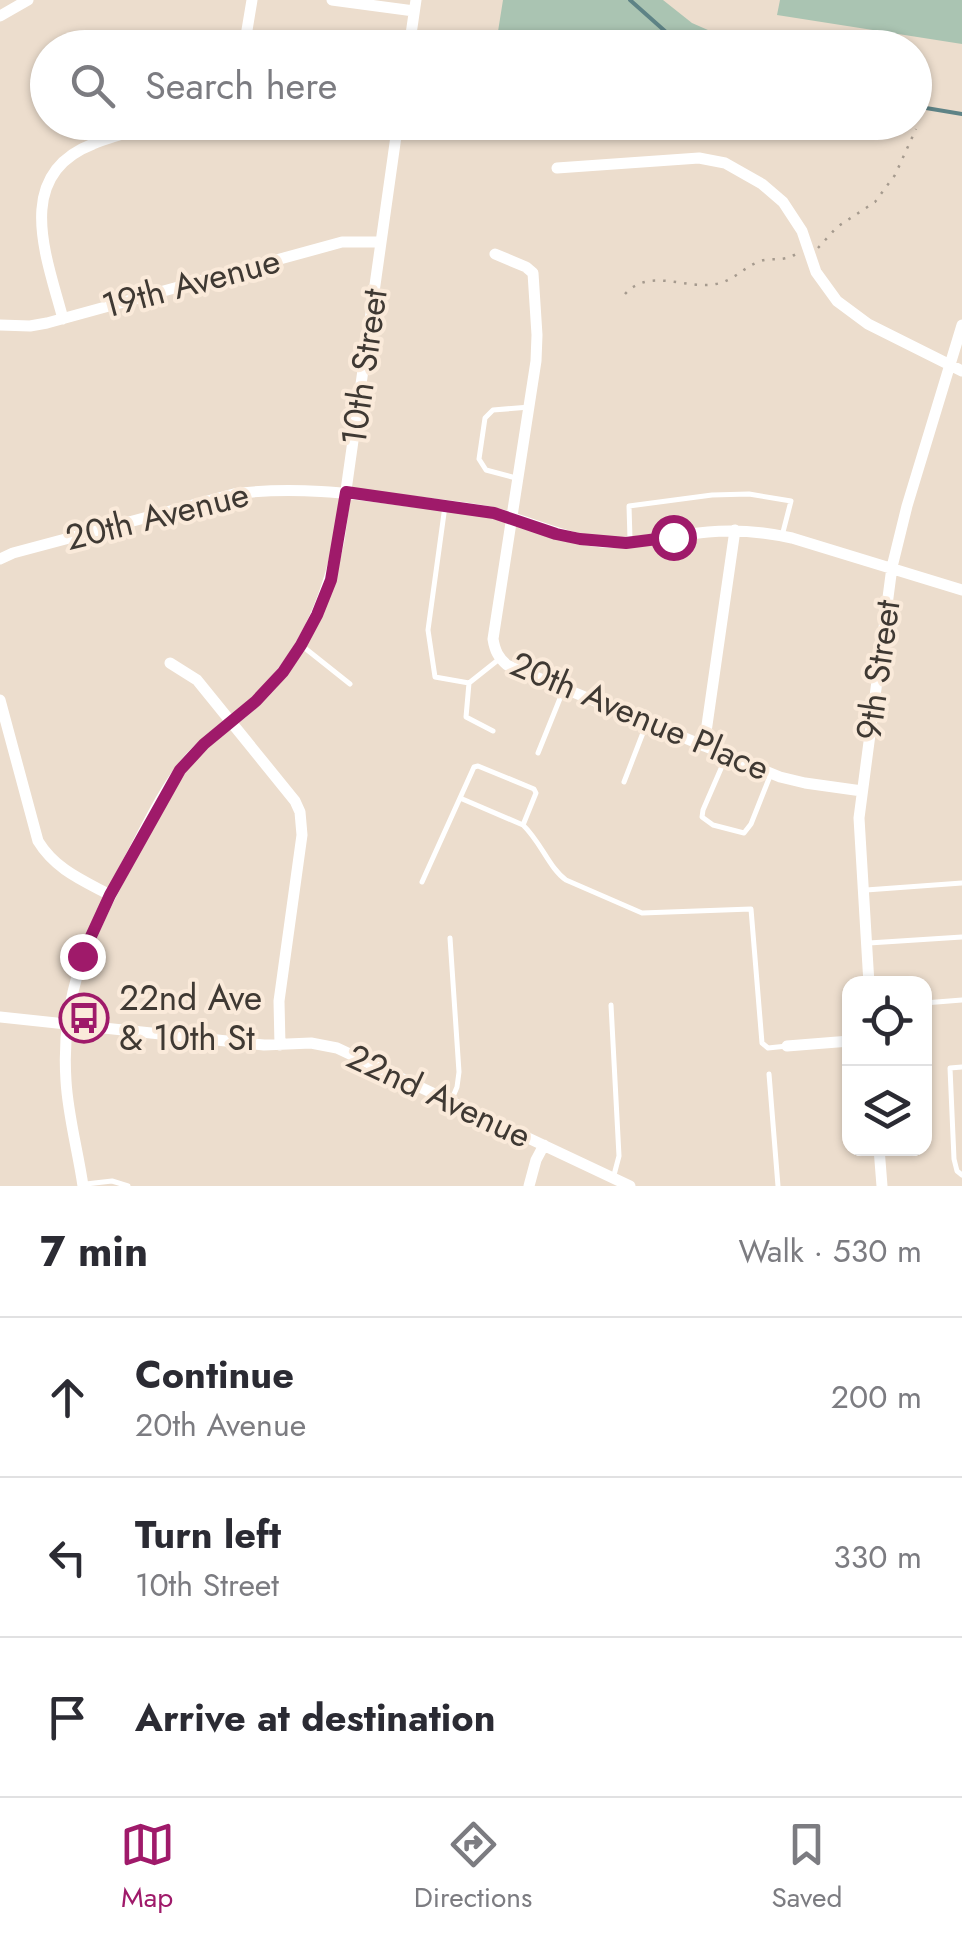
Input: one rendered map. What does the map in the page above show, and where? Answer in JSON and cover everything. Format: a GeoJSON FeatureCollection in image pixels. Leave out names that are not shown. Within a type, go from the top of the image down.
{"type":"FeatureCollection","features":[{"type":"Feature","properties":{"kind":"street"},"geometry":{"type":"LineString","coordinates":[[247,30],[252,0]]}},
{"type":"Feature","properties":{"kind":"street"},"geometry":{"type":"LineString","coordinates":[[332,0],[415,6]]}},
{"type":"Feature","properties":{"kind":"street"},"geometry":{"type":"LineString","coordinates":[[0,16],[19,2]]}},
{"type":"Feature","properties":{"kind":"street"},"geometry":{"type":"LineString","coordinates":[[62,318],[39,210],[60,165],[76,152],[106,140]]}},
{"type":"Feature","properties":{"kind":"street","name":"10th Street"},"geometry":{"type":"LineString","coordinates":[[83,1185],[66,1083],[66,1024],[74,980],[110,895],[180,770],[283,672],[317,615],[331,580],[395,140]]}},
{"type":"Feature","properties":{"kind":"street"},"geometry":{"type":"LineString","coordinates":[[557,168],[699,158],[725,164],[762,184],[783,202],[802,231],[825,288],[848,311],[962,371]]}},
{"type":"Feature","properties":{"kind":"street","name":"19th Avenue"},"geometry":{"type":"LineString","coordinates":[[0,325],[30,326],[342,242],[381,242]]}},
{"type":"Feature","properties":{"kind":"street","name":"20th Avenue Place"},"geometry":{"type":"LineString","coordinates":[[495,254],[533,273],[537,335],[530,407],[493,639],[500,659],[771,773],[805,783],[862,791]]}},
{"type":"Feature","properties":{"kind":"street","name":"9th Street"},"geometry":{"type":"LineString","coordinates":[[868,976],[859,846],[862,791],[892,568],[906,506],[962,325]]}},
{"type":"Feature","properties":{"kind":"street","name":"20th Avenue"},"geometry":{"type":"LineString","coordinates":[[0,559],[234,494],[265,490],[346,492],[511,517],[580,539],[630,542],[735,530],[782,536],[962,590]]}},
{"type":"Feature","properties":{"kind":"street"},"geometry":{"type":"LineString","coordinates":[[704,746],[735,530]]}},
{"type":"Feature","properties":{"kind":"street"},"geometry":{"type":"LineString","coordinates":[[170,663],[197,680],[295,801],[303,825],[279,1001],[280,1045]]}},
{"type":"Feature","properties":{"kind":"street"},"geometry":{"type":"LineString","coordinates":[[0,700],[38,840],[47,856],[68,873],[110,895]]}},
{"type":"Feature","properties":{"kind":"street","name":"22nd Avenue"},"geometry":{"type":"LineString","coordinates":[[0,1017],[337,1048],[630,1186]]}},
{"type":"Feature","properties":{"kind":"street"},"geometry":{"type":"LineString","coordinates":[[787,1046],[842,1042]]}},
{"type":"Feature","properties":{"kind":"street"},"geometry":{"type":"LineString","coordinates":[[529,1186],[544,1144]]}},
{"type":"Feature","properties":{"kind":"street"},"geometry":{"type":"LineString","coordinates":[[880,1156],[882,1186]]}},
{"type":"Feature","properties":{"kind":"lane"},"geometry":{"type":"LineString","coordinates":[[519,479],[486,470],[479,459],[485,418],[493,410],[530,407]]}},
{"type":"Feature","properties":{"kind":"lane"},"geometry":{"type":"LineString","coordinates":[[630,542],[629,506],[712,495],[749,494],[791,501],[782,536]]}},
{"type":"Feature","properties":{"kind":"lane"},"geometry":{"type":"LineString","coordinates":[[445,506],[428,630],[435,677],[469,682],[500,659]]}},
{"type":"Feature","properties":{"kind":"lane"},"geometry":{"type":"LineString","coordinates":[[301,645],[350,684]]}},
{"type":"Feature","properties":{"kind":"lane"},"geometry":{"type":"LineString","coordinates":[[469,682],[466,717],[493,731]]}},
{"type":"Feature","properties":{"kind":"lane"},"geometry":{"type":"LineString","coordinates":[[538,752],[564,688]]}},
{"type":"Feature","properties":{"kind":"lane"},"geometry":{"type":"LineString","coordinates":[[624,782],[648,722]]}},
{"type":"Feature","properties":{"kind":"lane"},"geometry":{"type":"LineString","coordinates":[[727,755],[703,810],[702,817],[713,826],[744,833],[771,773]]}},
{"type":"Feature","properties":{"kind":"lane"},"geometry":{"type":"LineString","coordinates":[[422,882],[476,766],[534,789],[536,793],[522,825]]}},
{"type":"Feature","properties":{"kind":"lane"},"geometry":{"type":"LineString","coordinates":[[460,798],[522,825],[536,838],[562,877],[642,913],[750,909],[762,1043],[768,1048],[787,1046]]}},
{"type":"Feature","properties":{"kind":"lane"},"geometry":{"type":"LineString","coordinates":[[862,890],[962,883]]}},
{"type":"Feature","properties":{"kind":"lane"},"geometry":{"type":"LineString","coordinates":[[866,943],[962,937]]}},
{"type":"Feature","properties":{"kind":"lane"},"geometry":{"type":"LineString","coordinates":[[450,938],[459,1072],[451,1101]]}},
{"type":"Feature","properties":{"kind":"lane"},"geometry":{"type":"LineString","coordinates":[[932,1002],[962,1000]]}},
{"type":"Feature","properties":{"kind":"lane"},"geometry":{"type":"LineString","coordinates":[[611,1005],[619,1156],[614,1178]]}},
{"type":"Feature","properties":{"kind":"lane"},"geometry":{"type":"LineString","coordinates":[[962,1067],[950,1068],[954,1159],[957,1172],[962,1175]]}},
{"type":"Feature","properties":{"kind":"lane"},"geometry":{"type":"LineString","coordinates":[[769,1074],[778,1186]]}},
{"type":"Feature","properties":{"kind":"lane"},"geometry":{"type":"LineString","coordinates":[[83,1185],[112,1180],[128,1186]]}},
{"type":"Feature","properties":{"kind":"path"},"geometry":{"type":"LineString","coordinates":[[626,294],[632,287],[658,280],[716,285],[756,262],[787,259],[817,249],[837,228],[875,202],[895,176],[911,140]]}},
{"type":"Feature","properties":{"kind":"green space"},"geometry":{"type":"Polygon","coordinates":[[[503,0],[663,0],[692,23],[708,30],[498,30],[503,0]]]}},
{"type":"Feature","properties":{"kind":"green space"},"geometry":{"type":"Polygon","coordinates":[[[780,0],[962,0],[962,44],[932,39],[932,30],[873,30],[777,15],[780,0]]]}},
{"type":"Feature","properties":{"kind":"waterway"},"geometry":{"type":"LineString","coordinates":[[630,0],[664,30]]}},
{"type":"Feature","properties":{"kind":"waterway"},"geometry":{"type":"LineString","coordinates":[[932,109],[962,114]]}},
{"type":"Feature","properties":{"kind":"place","name":"22nd Ave & 10th St"},"geometry":{"type":"Point","coordinates":[84,1018]}},
{"type":"Feature","properties":{"kind":"route"},"geometry":{"type":"LineString","coordinates":[[82,956],[110,895],[180,770],[204,744],[256,701],[301,645],[331,580],[346,492],[470,508],[580,539],[626,543],[673,537]]}}]}
